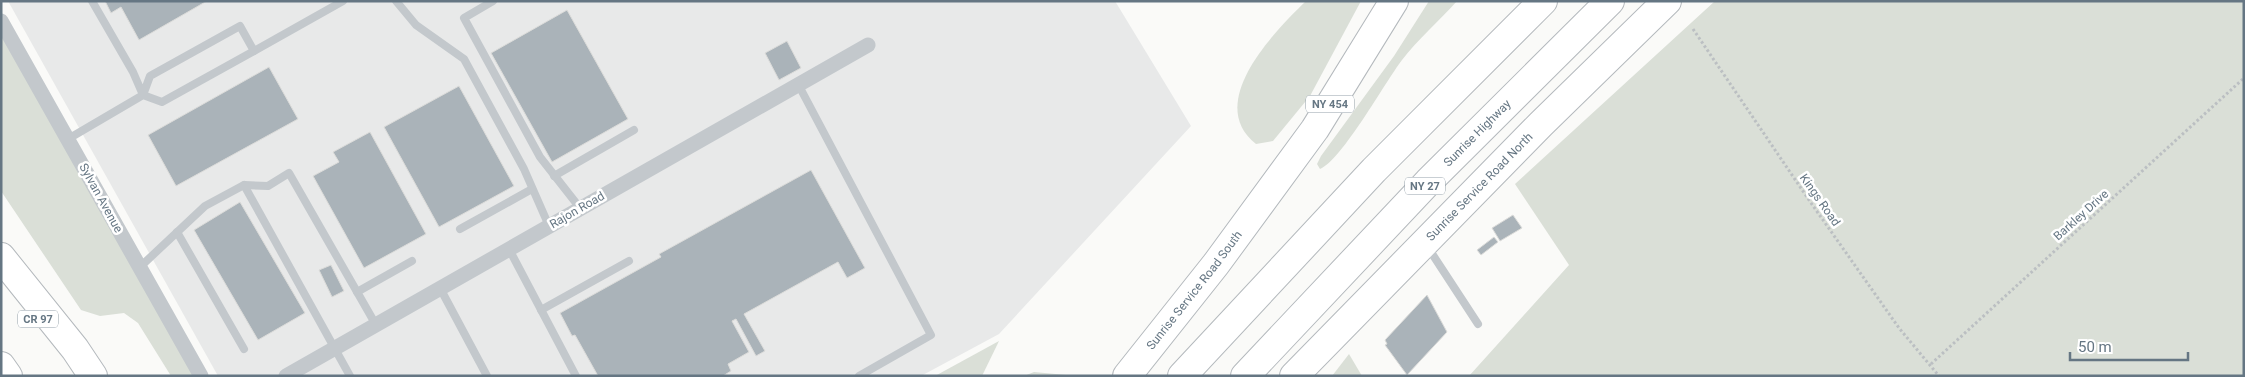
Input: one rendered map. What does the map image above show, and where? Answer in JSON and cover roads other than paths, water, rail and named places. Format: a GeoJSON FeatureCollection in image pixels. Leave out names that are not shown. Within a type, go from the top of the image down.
{"type":"FeatureCollection","features":[{"type":"Feature","properties":{"kind":"highway","name":"Sunrise Service Road South"},"geometry":{"type":"LineString","coordinates":[[1127,376],[1216,264],[1315,129],[1394,1]]}},
{"type":"Feature","properties":{"kind":"highway"},"geometry":{"type":"LineString","coordinates":[[1182,376],[1374,170],[1543,1]]}},
{"type":"Feature","properties":{"kind":"highway","name":"Sunrise Highway"},"geometry":{"type":"LineString","coordinates":[[1245,376],[1422,188],[1610,1]]}},
{"type":"Feature","properties":{"kind":"highway","name":"Sunrise Service Road North"},"geometry":{"type":"LineString","coordinates":[[1294,376],[1541,124],[1667,1]]}},
{"type":"Feature","properties":{"kind":"highway"},"geometry":{"type":"LineString","coordinates":[[1,257],[75,350],[93,376]]}},
{"type":"Feature","properties":{"kind":"highway","name":"CR 97"},"geometry":{"type":"LineString","coordinates":[[1,261],[75,376]]}},
{"type":"Feature","properties":{"kind":"highway"},"geometry":{"type":"LineString","coordinates":[[1,366],[8,376]]}},
{"type":"Feature","properties":{"kind":"street","name":"Sylvan Avenue"},"geometry":{"type":"LineString","coordinates":[[1,21],[201,376]]}},
{"type":"Feature","properties":{"kind":"street","name":"Rajon Road"},"geometry":{"type":"LineString","coordinates":[[286,376],[868,45]]}},
{"type":"Feature","properties":{"kind":"lane"},"geometry":{"type":"LineString","coordinates":[[92,1],[133,72],[143,95],[162,102],[343,1]]}},
{"type":"Feature","properties":{"kind":"lane"},"geometry":{"type":"LineString","coordinates":[[396,1],[416,25],[464,59],[517,156],[549,226]]}},
{"type":"Feature","properties":{"kind":"lane"},"geometry":{"type":"LineString","coordinates":[[492,1],[464,18],[540,157],[580,208]]}},
{"type":"Feature","properties":{"kind":"lane"},"geometry":{"type":"LineString","coordinates":[[68,139],[143,95],[150,76],[240,26],[254,51]]}},
{"type":"Feature","properties":{"kind":"lane"},"geometry":{"type":"LineString","coordinates":[[798,84],[931,335],[859,376]]}},
{"type":"Feature","properties":{"kind":"lane"},"geometry":{"type":"LineString","coordinates":[[554,176],[634,130]]}},
{"type":"Feature","properties":{"kind":"lane"},"geometry":{"type":"LineString","coordinates":[[140,267],[205,206],[244,185],[268,186],[290,173],[376,325]]}},
{"type":"Feature","properties":{"kind":"lane"},"geometry":{"type":"LineString","coordinates":[[244,185],[350,376]]}},
{"type":"Feature","properties":{"kind":"lane"},"geometry":{"type":"LineString","coordinates":[[460,228],[532,189]]}},
{"type":"Feature","properties":{"kind":"lane"},"geometry":{"type":"LineString","coordinates":[[177,232],[244,349]]}},
{"type":"Feature","properties":{"kind":"lane"},"geometry":{"type":"LineString","coordinates":[[1425,242],[1478,324]]}},
{"type":"Feature","properties":{"kind":"lane"},"geometry":{"type":"LineString","coordinates":[[509,249],[576,376]]}},
{"type":"Feature","properties":{"kind":"lane"},"geometry":{"type":"LineString","coordinates":[[541,310],[629,261]]}},
{"type":"Feature","properties":{"kind":"lane"},"geometry":{"type":"LineString","coordinates":[[357,292],[412,262]]}},
{"type":"Feature","properties":{"kind":"lane"},"geometry":{"type":"LineString","coordinates":[[440,288],[487,376]]}}]}
